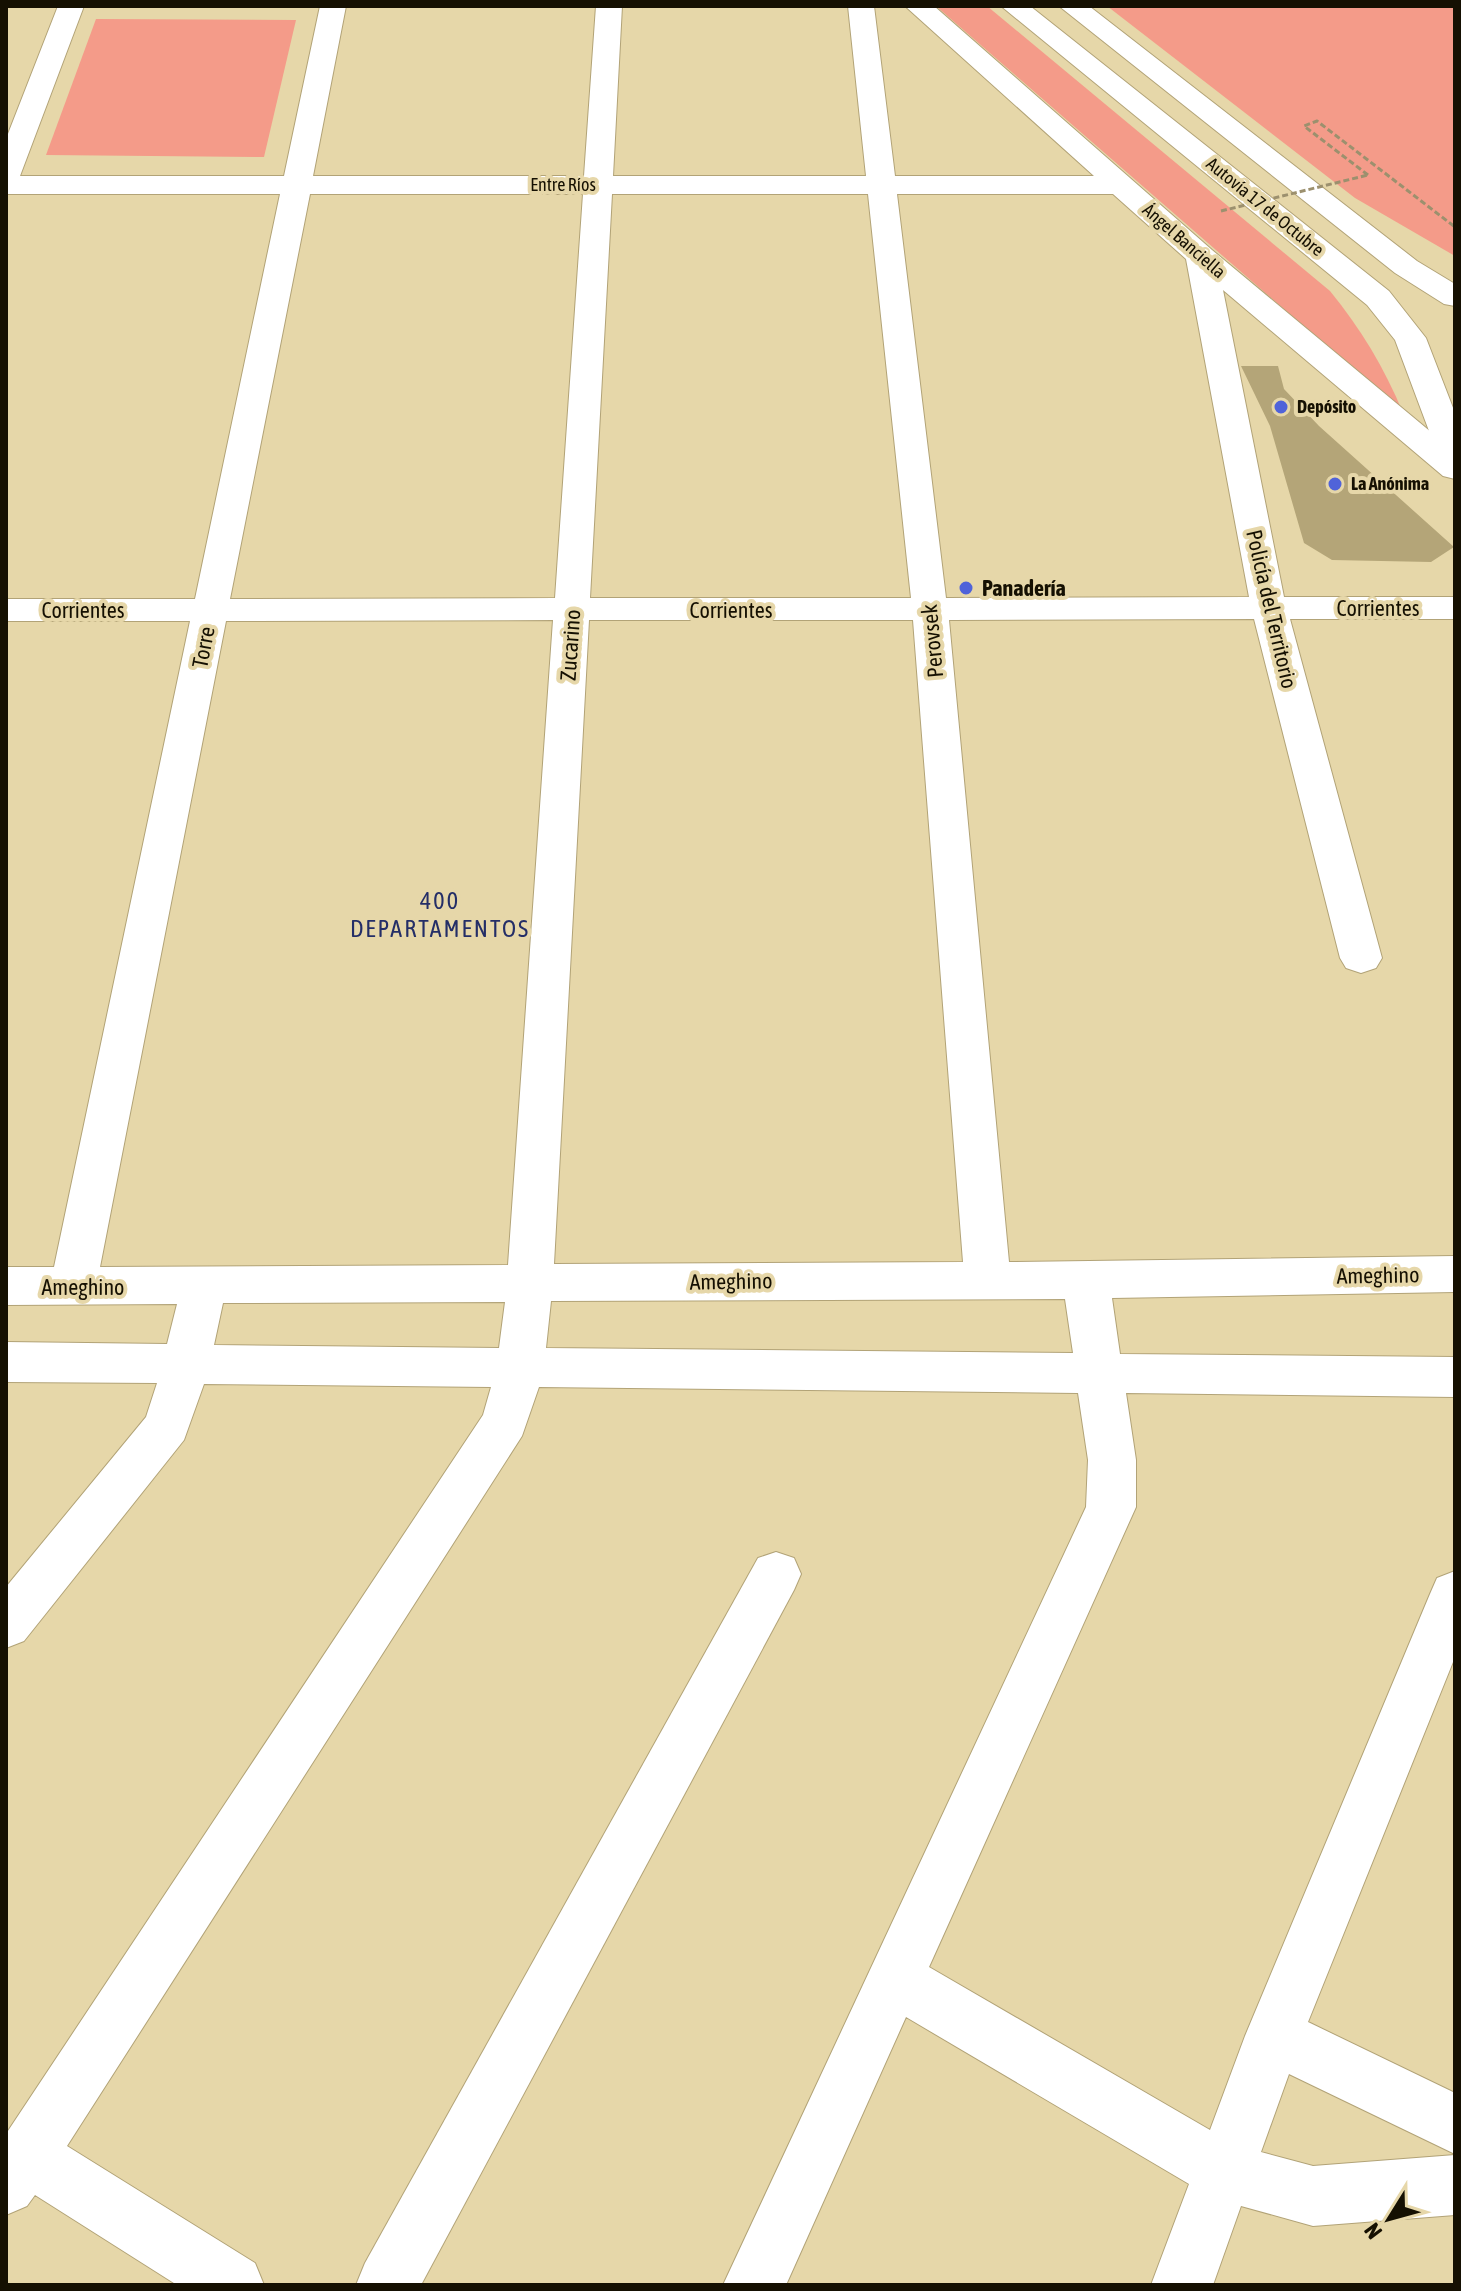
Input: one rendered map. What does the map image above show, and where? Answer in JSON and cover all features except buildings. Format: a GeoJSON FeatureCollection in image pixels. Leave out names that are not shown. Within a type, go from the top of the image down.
{"type":"FeatureCollection","features":[{"type":"Feature","properties":{"kind":"main road"},"geometry":{"type":"LineString","coordinates":[[6,176],[71,6]]}},
{"type":"Feature","properties":{"kind":"main road","name":"Torre"},"geometry":{"type":"LineString","coordinates":[[73,1287],[333,6]]}},
{"type":"Feature","properties":{"kind":"main road","name":"Zucarino"},"geometry":{"type":"LineString","coordinates":[[17,2170],[505,1422],[520,1369],[530,1283],[609,6]]}},
{"type":"Feature","properties":{"kind":"main road","name":"Perovsek"},"geometry":{"type":"LineString","coordinates":[[861,6],[930,610],[987,1278]]}},
{"type":"Feature","properties":{"kind":"main road","name":"Ángel Banciella"},"geometry":{"type":"LineString","coordinates":[[918,6],[1201,256],[1454,458]]}},
{"type":"Feature","properties":{"kind":"main road","name":"Autovía 17 de Octubre"},"geometry":{"type":"LineString","coordinates":[[1014,6],[1378,298],[1410,338],[1454,458]]}},
{"type":"Feature","properties":{"kind":"main road","name":"Autovía 17 de Octubre"},"geometry":{"type":"LineString","coordinates":[[1072,6],[1406,267],[1455,297]]}},
{"type":"Feature","properties":{"kind":"main road","name":"Entre Ríos"},"geometry":{"type":"LineString","coordinates":[[6,185],[1120,185]]}},
{"type":"Feature","properties":{"kind":"main road","name":"Policía del Territorio"},"geometry":{"type":"LineString","coordinates":[[1201,256],[1269,609],[1361,958]]}},
{"type":"Feature","properties":{"kind":"main road"},"geometry":{"type":"LineString","coordinates":[[1454,458],[1451,415],[1455,409]]}},
{"type":"Feature","properties":{"kind":"main road","name":"Corrientes"},"geometry":{"type":"LineString","coordinates":[[6,610],[1455,608]]}},
{"type":"Feature","properties":{"kind":"main road","name":"Ameghino"},"geometry":{"type":"LineString","coordinates":[[6,1286],[987,1278],[1086,1280],[1455,1274]]}},
{"type":"Feature","properties":{"kind":"main road"},"geometry":{"type":"LineString","coordinates":[[754,2285],[1111,1507],[1112,1460],[1086,1280]]}},
{"type":"Feature","properties":{"kind":"main road"},"geometry":{"type":"LineString","coordinates":[[6,1625],[167,1426],[186,1365],[204,1286]]}},
{"type":"Feature","properties":{"kind":"main road"},"geometry":{"type":"LineString","coordinates":[[6,1362],[1455,1377]]}},
{"type":"Feature","properties":{"kind":"main road"},"geometry":{"type":"LineString","coordinates":[[387,2285],[776,1574]]}},
{"type":"Feature","properties":{"kind":"main road"},"geometry":{"type":"LineString","coordinates":[[1182,2285],[1274,2036],[1455,1594]]}},
{"type":"Feature","properties":{"kind":"main road"},"geometry":{"type":"LineString","coordinates":[[896,1979],[1225,2172],[1313,2196],[1455,2185]]}},
{"type":"Feature","properties":{"kind":"main road"},"geometry":{"type":"LineString","coordinates":[[1274,2036],[1455,2124]]}},
{"type":"Feature","properties":{"kind":"main road"},"geometry":{"type":"LineString","coordinates":[[17,2170],[233,2285]]}},
{"type":"Feature","properties":{"kind":"path"},"geometry":{"type":"LineString","coordinates":[[1221,211],[1368,175],[1304,126],[1317,121],[1455,227]]}},
{"type":"Feature","properties":{"kind":"shaded area"},"geometry":{"type":"Polygon","coordinates":[[[936,6],[987,6],[1330,291],[1371,349],[1403,413],[936,6]]]}},
{"type":"Feature","properties":{"kind":"shaded area"},"geometry":{"type":"Polygon","coordinates":[[[1107,6],[1455,6],[1455,256],[1355,198],[1107,6]]]}},
{"type":"Feature","properties":{"kind":"shaded area"},"geometry":{"type":"Polygon","coordinates":[[[96,19],[296,20],[264,157],[46,155],[96,19]]]}},
{"type":"Feature","properties":{"kind":"place","name":"Depósito"},"geometry":{"type":"Point","coordinates":[1281,407]}},
{"type":"Feature","properties":{"kind":"place","name":"La Anónima"},"geometry":{"type":"Point","coordinates":[1335,484]}},
{"type":"Feature","properties":{"kind":"place","name":"Panadería"},"geometry":{"type":"Point","coordinates":[966,588]}},
{"type":"Feature","properties":{"kind":"district","name":"400 DEPARTAMENTOS"},"geometry":{"type":"Point","coordinates":[440,915]}}]}
